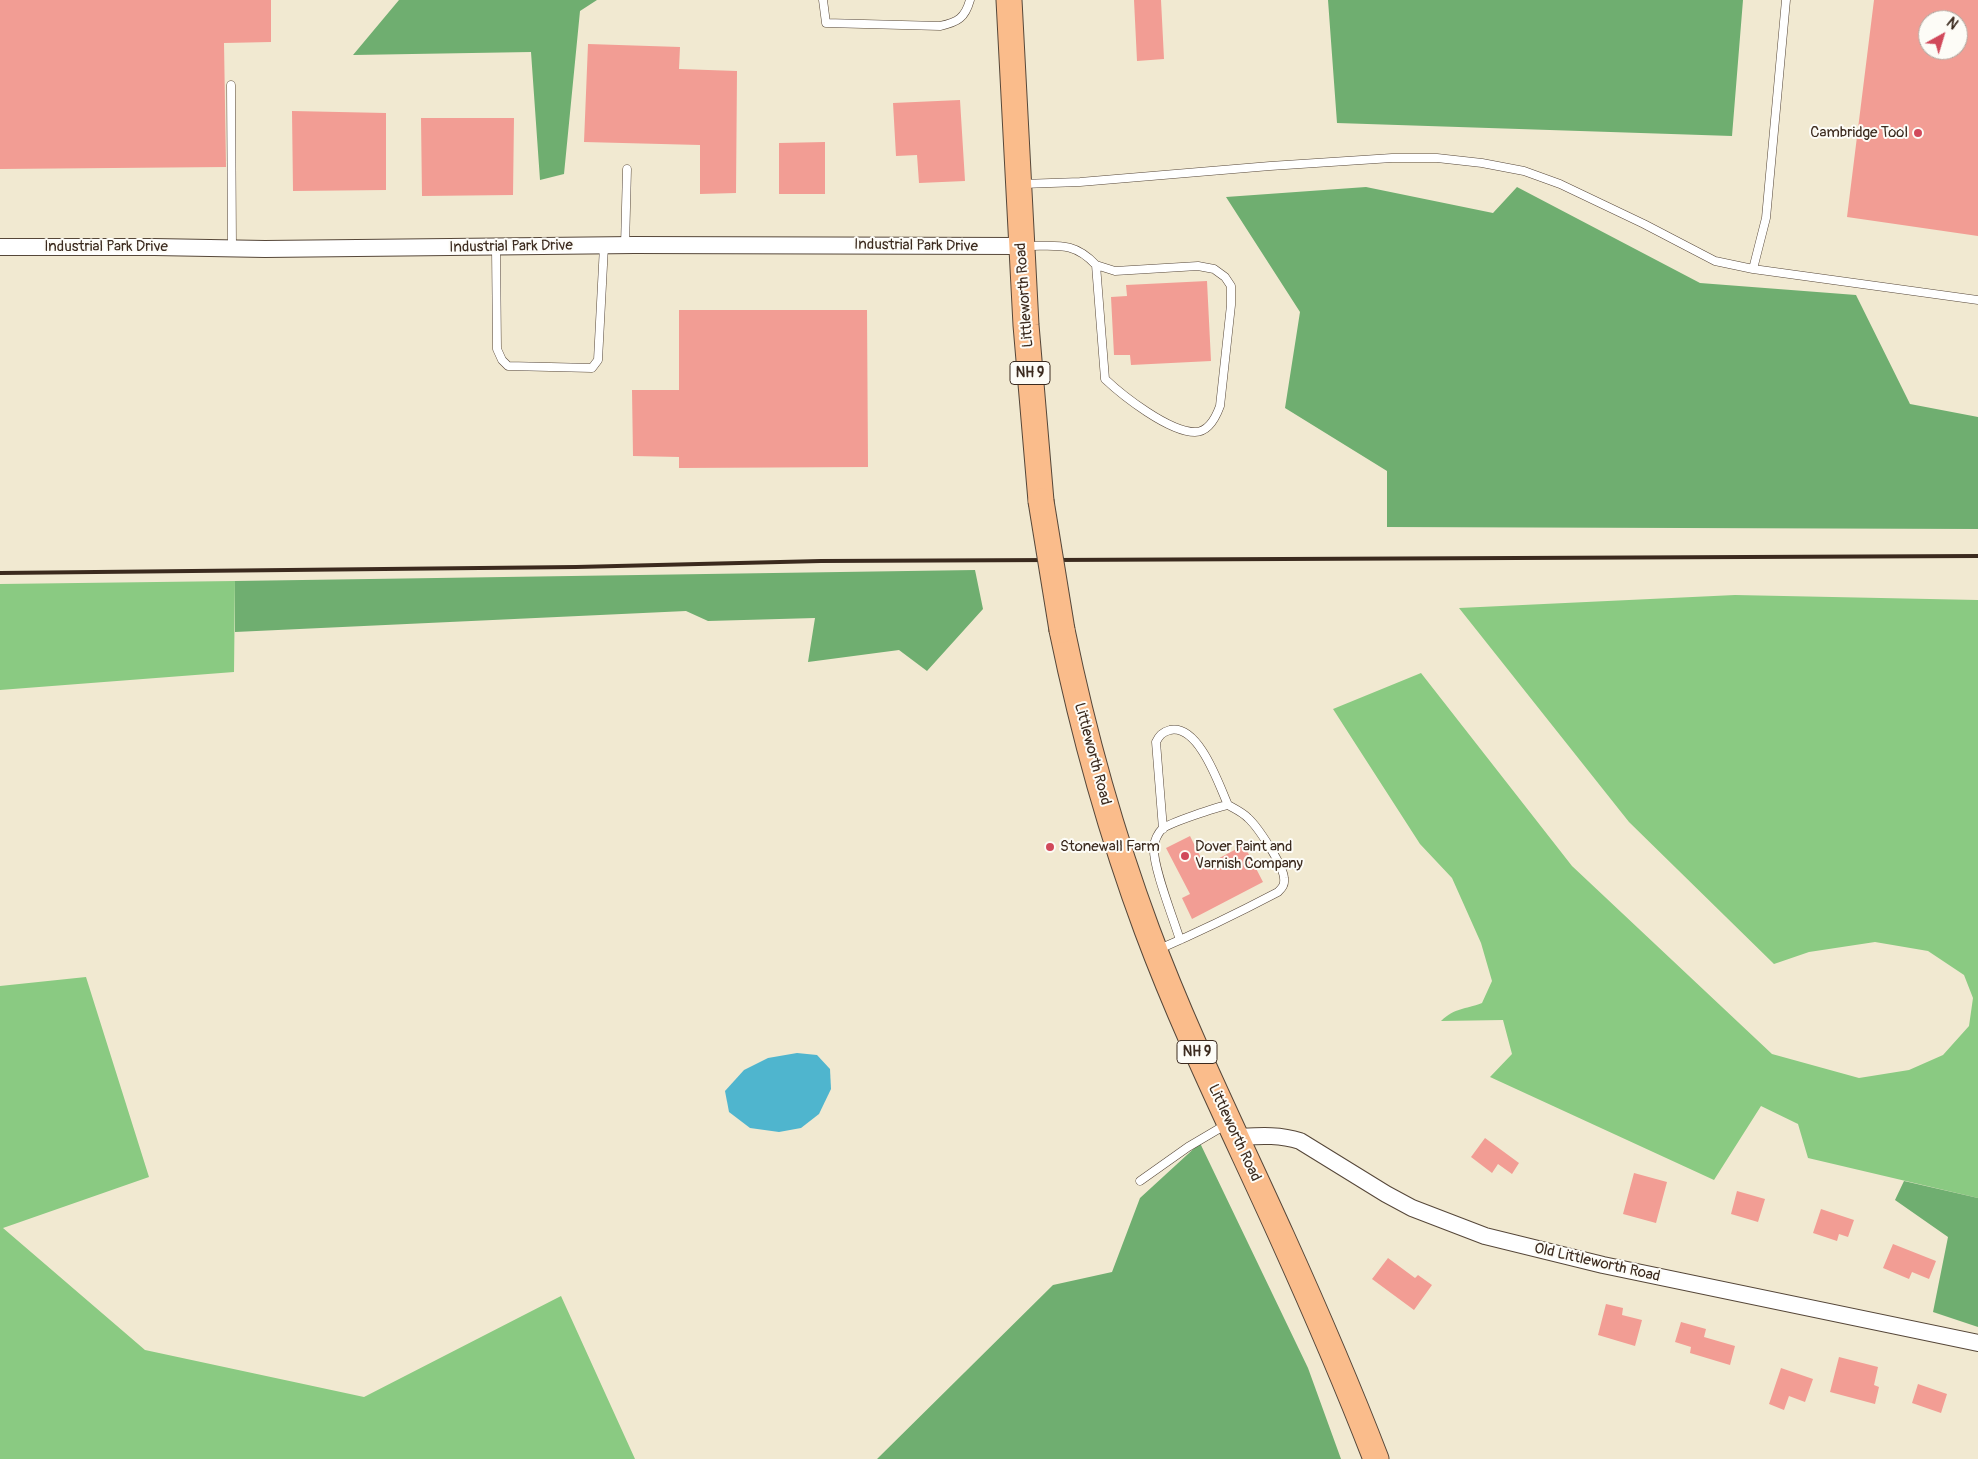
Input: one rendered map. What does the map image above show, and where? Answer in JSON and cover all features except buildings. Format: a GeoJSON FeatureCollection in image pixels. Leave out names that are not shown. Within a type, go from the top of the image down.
{"type":"FeatureCollection","features":[{"type":"Feature","properties":{"kind":"main road","name":"Littleworth Road"},"geometry":{"type":"LineString","coordinates":[[1009,0],[1018,184],[1041,501],[1062,630],[1079,707],[1107,812],[1155,950],[1195,1047],[1282,1237],[1376,1459]]}},
{"type":"Feature","properties":{"kind":"street","name":"Industrial Park Drive"},"geometry":{"type":"LineString","coordinates":[[0,247],[1022,246]]}},
{"type":"Feature","properties":{"kind":"street","name":"Old Littleworth Road"},"geometry":{"type":"LineString","coordinates":[[1232,1130],[1286,1136],[1300,1141],[1403,1203],[1433,1217],[1484,1236],[1613,1267],[1978,1343]]}},
{"type":"Feature","properties":{"kind":"lane"},"geometry":{"type":"LineString","coordinates":[[823,0],[826,23],[940,26],[954,23],[963,18],[970,0]]}},
{"type":"Feature","properties":{"kind":"lane"},"geometry":{"type":"LineString","coordinates":[[1753,269],[1766,218],[1786,0]]}},
{"type":"Feature","properties":{"kind":"lane"},"geometry":{"type":"LineString","coordinates":[[231,85],[232,248]]}},
{"type":"Feature","properties":{"kind":"lane"},"geometry":{"type":"LineString","coordinates":[[1018,184],[1080,182],[1392,158],[1446,159],[1482,163],[1524,172],[1560,184],[1644,224],[1715,261],[1753,269],[1978,300]]}},
{"type":"Feature","properties":{"kind":"lane"},"geometry":{"type":"LineString","coordinates":[[626,246],[627,169]]}},
{"type":"Feature","properties":{"kind":"lane"},"geometry":{"type":"LineString","coordinates":[[496,248],[497,349],[502,360],[508,366],[592,368],[598,360],[604,246]]}},
{"type":"Feature","properties":{"kind":"lane"},"geometry":{"type":"LineString","coordinates":[[1022,246],[1075,248],[1087,255],[1096,265],[1115,271],[1198,266],[1214,269],[1225,278],[1231,286],[1231,305],[1220,406],[1215,420],[1206,428],[1195,432],[1150,414],[1105,379],[1096,265]]}},
{"type":"Feature","properties":{"kind":"lane"},"geometry":{"type":"LineString","coordinates":[[1155,950],[1214,925],[1278,892],[1283,887],[1284,879],[1281,869],[1260,832],[1249,819],[1228,805],[1207,757],[1196,742],[1175,729],[1167,730],[1160,735],[1156,742],[1163,829]]}},
{"type":"Feature","properties":{"kind":"lane"},"geometry":{"type":"LineString","coordinates":[[1180,940],[1156,862],[1153,848],[1155,841],[1163,829],[1228,805]]}},
{"type":"Feature","properties":{"kind":"lane"},"geometry":{"type":"LineString","coordinates":[[1140,1181],[1188,1147],[1232,1130]]}},
{"type":"Feature","properties":{"kind":"green space"},"geometry":{"type":"Polygon","coordinates":[[[399,0],[597,0],[580,11],[564,174],[540,180],[531,52],[353,55],[399,0]]]}},
{"type":"Feature","properties":{"kind":"green space"},"geometry":{"type":"Polygon","coordinates":[[[1328,0],[1743,0],[1732,136],[1337,123],[1328,0]]]}},
{"type":"Feature","properties":{"kind":"green space"},"geometry":{"type":"Polygon","coordinates":[[[1366,187],[1493,213],[1517,187],[1700,283],[1856,295],[1910,404],[1978,417],[1978,529],[1387,527],[1387,471],[1285,408],[1300,312],[1226,197],[1366,187]]]}},
{"type":"Feature","properties":{"kind":"green space"},"geometry":{"type":"Polygon","coordinates":[[[975,570],[983,609],[927,671],[899,650],[808,662],[815,618],[708,621],[686,611],[235,632],[235,581],[975,570]]]}},
{"type":"Feature","properties":{"kind":"green space"},"geometry":{"type":"Polygon","coordinates":[[[235,581],[234,672],[0,690],[0,584],[235,581]]]}},
{"type":"Feature","properties":{"kind":"green space"},"geometry":{"type":"Polygon","coordinates":[[[1735,595],[1978,600],[1978,1198],[1808,1158],[1798,1124],[1761,1106],[1714,1180],[1490,1077],[1512,1054],[1503,1020],[1441,1021],[1456,1011],[1482,1003],[1492,981],[1481,943],[1452,878],[1420,844],[1333,709],[1421,673],[1572,866],[1772,1054],[1859,1078],[1909,1070],[1943,1055],[1969,1026],[1973,998],[1964,975],[1928,951],[1875,942],[1809,952],[1774,964],[1629,822],[1459,608],[1735,595]]]}},
{"type":"Feature","properties":{"kind":"green space"},"geometry":{"type":"Polygon","coordinates":[[[86,977],[149,1177],[3,1228],[145,1350],[364,1397],[561,1296],[635,1459],[0,1459],[0,986],[86,977]]]}},
{"type":"Feature","properties":{"kind":"green space"},"geometry":{"type":"Polygon","coordinates":[[[1200,1143],[1308,1368],[1341,1459],[877,1459],[1053,1285],[1112,1272],[1140,1198],[1200,1143]]]}},
{"type":"Feature","properties":{"kind":"green space"},"geometry":{"type":"Polygon","coordinates":[[[1904,1181],[1978,1198],[1978,1327],[1933,1312],[1948,1237],[1895,1200],[1904,1181]]]}},
{"type":"Feature","properties":{"kind":"water"},"geometry":{"type":"Polygon","coordinates":[[[797,1053],[817,1055],[830,1069],[831,1089],[819,1114],[801,1128],[779,1132],[750,1128],[729,1112],[725,1091],[744,1070],[768,1058],[797,1053]]]}},
{"type":"Feature","properties":{"kind":"railway"},"geometry":{"type":"LineString","coordinates":[[0,573],[576,567],[821,561],[1978,556]]}},
{"type":"Feature","properties":{"kind":"place","name":"Cambridge Tool"},"geometry":{"type":"Point","coordinates":[1918,133]}},
{"type":"Feature","properties":{"kind":"place","name":"Stonewall Farm"},"geometry":{"type":"Point","coordinates":[1050,847]}},
{"type":"Feature","properties":{"kind":"place","name":"Dover Paint and Varnish Company"},"geometry":{"type":"Point","coordinates":[1185,856]}}]}
